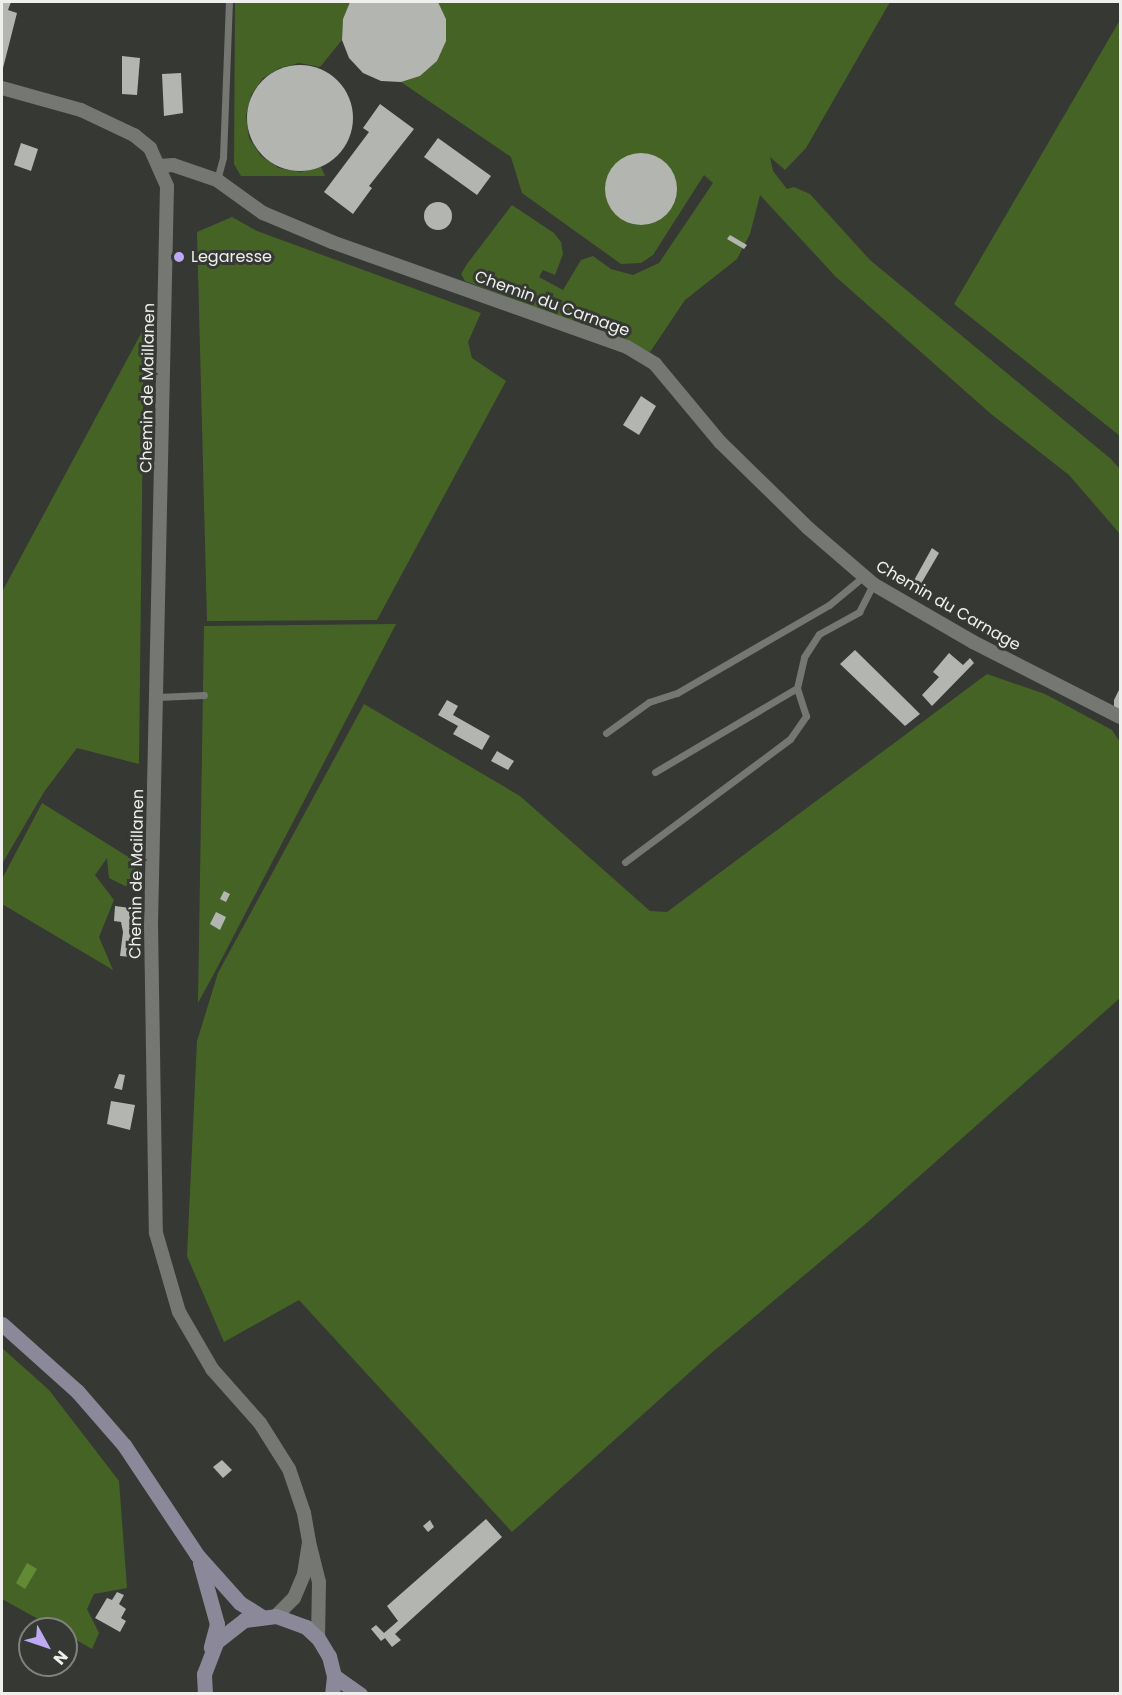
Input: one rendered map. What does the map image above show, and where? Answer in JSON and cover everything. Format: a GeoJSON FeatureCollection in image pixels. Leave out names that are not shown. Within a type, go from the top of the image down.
{"type":"FeatureCollection","features":[{"type":"Feature","properties":{"kind":"main road"},"geometry":{"type":"LineString","coordinates":[[2,1324],[77,1391],[124,1445],[197,1555],[240,1603],[268,1616],[306,1627],[318,1638],[329,1656],[334,1676],[332,1694]]}},
{"type":"Feature","properties":{"kind":"main road"},"geometry":{"type":"LineString","coordinates":[[197,1555],[217,1624],[208,1658],[205,1694]]}},
{"type":"Feature","properties":{"kind":"main road"},"geometry":{"type":"LineString","coordinates":[[208,1658],[229,1630],[268,1616]]}},
{"type":"Feature","properties":{"kind":"main road"},"geometry":{"type":"LineString","coordinates":[[334,1676],[360,1694]]}},
{"type":"Feature","properties":{"kind":"street"},"geometry":{"type":"LineString","coordinates":[[2,88],[109,121],[150,148],[160,166]]}},
{"type":"Feature","properties":{"kind":"street","name":"Chemin du Carnage"},"geometry":{"type":"LineString","coordinates":[[160,166],[173,165],[217,180],[262,213],[332,242],[627,347],[655,364],[720,442],[868,580],[973,642],[1120,717]]}},
{"type":"Feature","properties":{"kind":"street","name":"Chemin de Maillanen"},"geometry":{"type":"LineString","coordinates":[[160,166],[167,186],[168,226],[151,923],[156,1233],[179,1312],[212,1369],[260,1423],[289,1469],[304,1513],[309,1542]]}},
{"type":"Feature","properties":{"kind":"street"},"geometry":{"type":"LineString","coordinates":[[268,1616],[294,1598],[304,1574],[309,1542]]}},
{"type":"Feature","properties":{"kind":"street"},"geometry":{"type":"LineString","coordinates":[[309,1542],[319,1582],[318,1638]]}},
{"type":"Feature","properties":{"kind":"lane"},"geometry":{"type":"LineString","coordinates":[[217,180],[223,157],[229,2]]}},
{"type":"Feature","properties":{"kind":"lane"},"geometry":{"type":"LineString","coordinates":[[625,862],[790,739],[806,716],[797,688],[804,657],[819,634],[859,612],[868,580]]}},
{"type":"Feature","properties":{"kind":"lane"},"geometry":{"type":"LineString","coordinates":[[606,733],[649,702],[677,693],[868,580]]}},
{"type":"Feature","properties":{"kind":"lane"},"geometry":{"type":"LineString","coordinates":[[655,772],[797,688]]}},
{"type":"Feature","properties":{"kind":"lane"},"geometry":{"type":"LineString","coordinates":[[157,697],[204,695]]}},
{"type":"Feature","properties":{"kind":"shaded area"},"geometry":{"type":"Polygon","coordinates":[[[235,2],[350,2],[343,19],[342,40],[320,67],[299,63],[280,68],[263,78],[251,95],[246,116],[249,138],[261,156],[279,168],[300,172],[321,167],[325,176],[241,176],[234,164],[235,2]]]}},
{"type":"Feature","properties":{"kind":"shaded area"},"geometry":{"type":"Polygon","coordinates":[[[438,2],[890,2],[806,148],[785,170],[770,157],[773,171],[787,189],[794,187],[810,194],[870,260],[1111,459],[1120,469],[1120,534],[1069,475],[991,414],[836,277],[760,195],[750,234],[737,259],[685,300],[650,352],[465,281],[461,274],[467,264],[512,205],[554,233],[561,242],[563,254],[555,275],[543,270],[539,277],[563,290],[581,260],[593,256],[611,269],[633,275],[659,263],[713,183],[704,175],[653,255],[641,263],[621,264],[522,193],[511,157],[401,82],[420,76],[437,61],[446,19],[438,2]]]}},
{"type":"Feature","properties":{"kind":"shaded area"},"geometry":{"type":"Polygon","coordinates":[[[1120,20],[1120,436],[954,304],[1120,20]]]}},
{"type":"Feature","properties":{"kind":"shaded area"},"geometry":{"type":"Polygon","coordinates":[[[232,217],[257,231],[481,313],[468,342],[472,358],[506,381],[377,620],[207,621],[197,232],[232,217]]]}},
{"type":"Feature","properties":{"kind":"shaded area"},"geometry":{"type":"Polygon","coordinates":[[[144,328],[139,764],[77,748],[44,792],[2,864],[2,592],[144,328]]]}},
{"type":"Feature","properties":{"kind":"shaded area"},"geometry":{"type":"Polygon","coordinates":[[[396,624],[217,968],[198,1003],[204,626],[396,624]]]}},
{"type":"Feature","properties":{"kind":"shaded area"},"geometry":{"type":"Polygon","coordinates":[[[987,674],[1045,694],[1112,730],[1120,742],[1120,998],[869,1221],[709,1355],[512,1532],[299,1300],[224,1342],[187,1256],[197,1041],[218,973],[364,704],[520,796],[650,911],[667,912],[987,674]]]}},
{"type":"Feature","properties":{"kind":"shaded area"},"geometry":{"type":"Polygon","coordinates":[[[42,803],[138,863],[138,887],[125,886],[109,878],[107,858],[95,875],[114,900],[99,937],[113,970],[2,904],[2,879],[42,803]]]}},
{"type":"Feature","properties":{"kind":"shaded area"},"geometry":{"type":"Polygon","coordinates":[[[2,1348],[49,1390],[119,1481],[127,1588],[94,1594],[87,1609],[99,1633],[92,1649],[78,1641],[78,1617],[34,1617],[2,1599],[2,1348]]]}},
{"type":"Feature","properties":{"kind":"shaded area"},"geometry":{"type":"Polygon","coordinates":[[[27,1563],[37,1569],[25,1589],[16,1583],[27,1563]]]}},
{"type":"Feature","properties":{"kind":"building"},"geometry":{"type":"Polygon","coordinates":[[[2,2],[11,2],[8,10],[17,13],[2,72],[2,2]]]}},
{"type":"Feature","properties":{"kind":"building"},"geometry":{"type":"Polygon","coordinates":[[[350,2],[438,2],[446,19],[446,41],[437,61],[420,76],[401,82],[381,81],[363,73],[349,58],[342,40],[343,19],[350,2]]]}},
{"type":"Feature","properties":{"kind":"building"},"geometry":{"type":"Polygon","coordinates":[[[122,56],[140,58],[137,95],[122,94],[122,56]]]}},
{"type":"Feature","properties":{"kind":"building"},"geometry":{"type":"Polygon","coordinates":[[[300,65],[320,69],[338,80],[349,98],[353,118],[349,138],[338,156],[320,167],[300,171],[280,167],[262,156],[251,138],[247,118],[251,98],[262,80],[280,69],[300,65]]]}},
{"type":"Feature","properties":{"kind":"building"},"geometry":{"type":"Polygon","coordinates":[[[181,73],[183,113],[164,116],[162,74],[181,73]]]}},
{"type":"Feature","properties":{"kind":"building"},"geometry":{"type":"Polygon","coordinates":[[[380,104],[414,129],[369,186],[372,188],[353,214],[324,192],[369,132],[363,128],[380,104]]]}},
{"type":"Feature","properties":{"kind":"building"},"geometry":{"type":"Polygon","coordinates":[[[438,138],[491,176],[477,195],[424,157],[438,138]]]}},
{"type":"Feature","properties":{"kind":"building"},"geometry":{"type":"Polygon","coordinates":[[[21,143],[38,149],[31,171],[14,165],[21,143]]]}},
{"type":"Feature","properties":{"kind":"building"},"geometry":{"type":"Polygon","coordinates":[[[641,153],[655,156],[667,163],[674,175],[677,189],[674,203],[667,215],[655,222],[641,225],[627,222],[615,215],[608,203],[605,189],[608,175],[615,163],[627,156],[641,153]]]}},
{"type":"Feature","properties":{"kind":"building"},"geometry":{"type":"Polygon","coordinates":[[[438,202],[448,206],[452,216],[448,226],[438,230],[428,226],[424,216],[428,206],[438,202]]]}},
{"type":"Feature","properties":{"kind":"building"},"geometry":{"type":"Polygon","coordinates":[[[730,235],[747,245],[744,249],[727,239],[730,235]]]}},
{"type":"Feature","properties":{"kind":"building"},"geometry":{"type":"Polygon","coordinates":[[[641,396],[656,406],[639,435],[623,425],[641,396]]]}},
{"type":"Feature","properties":{"kind":"building"},"geometry":{"type":"Polygon","coordinates":[[[932,548],[939,553],[918,589],[912,584],[932,548]]]}},
{"type":"Feature","properties":{"kind":"building"},"geometry":{"type":"Polygon","coordinates":[[[855,650],[920,714],[905,726],[840,664],[855,650]]]}},
{"type":"Feature","properties":{"kind":"building"},"geometry":{"type":"Polygon","coordinates":[[[949,653],[963,665],[970,658],[974,663],[932,706],[922,695],[939,677],[933,672],[949,653]]]}},
{"type":"Feature","properties":{"kind":"building"},"geometry":{"type":"Polygon","coordinates":[[[1120,688],[1119,710],[1114,707],[1114,700],[1120,688]]]}},
{"type":"Feature","properties":{"kind":"building"},"geometry":{"type":"Polygon","coordinates":[[[447,700],[458,706],[453,715],[490,736],[482,750],[453,734],[458,726],[438,715],[447,700]]]}},
{"type":"Feature","properties":{"kind":"building"},"geometry":{"type":"Polygon","coordinates":[[[497,751],[514,761],[508,770],[491,761],[497,751]]]}},
{"type":"Feature","properties":{"kind":"building"},"geometry":{"type":"Polygon","coordinates":[[[224,891],[230,894],[226,902],[220,899],[224,891]]]}},
{"type":"Feature","properties":{"kind":"building"},"geometry":{"type":"Polygon","coordinates":[[[115,906],[130,908],[129,915],[134,916],[133,933],[139,933],[132,957],[120,956],[123,932],[121,922],[114,921],[115,906]]]}},
{"type":"Feature","properties":{"kind":"building"},"geometry":{"type":"Polygon","coordinates":[[[216,912],[226,917],[220,930],[210,924],[216,912]]]}},
{"type":"Feature","properties":{"kind":"building"},"geometry":{"type":"Polygon","coordinates":[[[119,1074],[125,1075],[122,1090],[114,1088],[119,1074]]]}},
{"type":"Feature","properties":{"kind":"building"},"geometry":{"type":"Polygon","coordinates":[[[111,1101],[135,1105],[130,1130],[107,1124],[111,1101]]]}},
{"type":"Feature","properties":{"kind":"building"},"geometry":{"type":"Polygon","coordinates":[[[222,1460],[232,1470],[223,1478],[213,1467],[222,1460]]]}},
{"type":"Feature","properties":{"kind":"building"},"geometry":{"type":"Polygon","coordinates":[[[486,1519],[502,1537],[395,1634],[401,1640],[392,1647],[385,1638],[381,1641],[371,1629],[376,1625],[384,1633],[398,1621],[387,1606],[486,1519]]]}},
{"type":"Feature","properties":{"kind":"building"},"geometry":{"type":"Polygon","coordinates":[[[430,1520],[434,1527],[428,1532],[423,1526],[430,1520]]]}},
{"type":"Feature","properties":{"kind":"building"},"geometry":{"type":"Polygon","coordinates":[[[117,1592],[124,1595],[119,1604],[126,1609],[121,1618],[126,1621],[120,1632],[95,1618],[107,1598],[112,1600],[117,1592]]]}},
{"type":"Feature","properties":{"kind":"place","name":"Legaresse"},"geometry":{"type":"Point","coordinates":[179,257]}}]}
